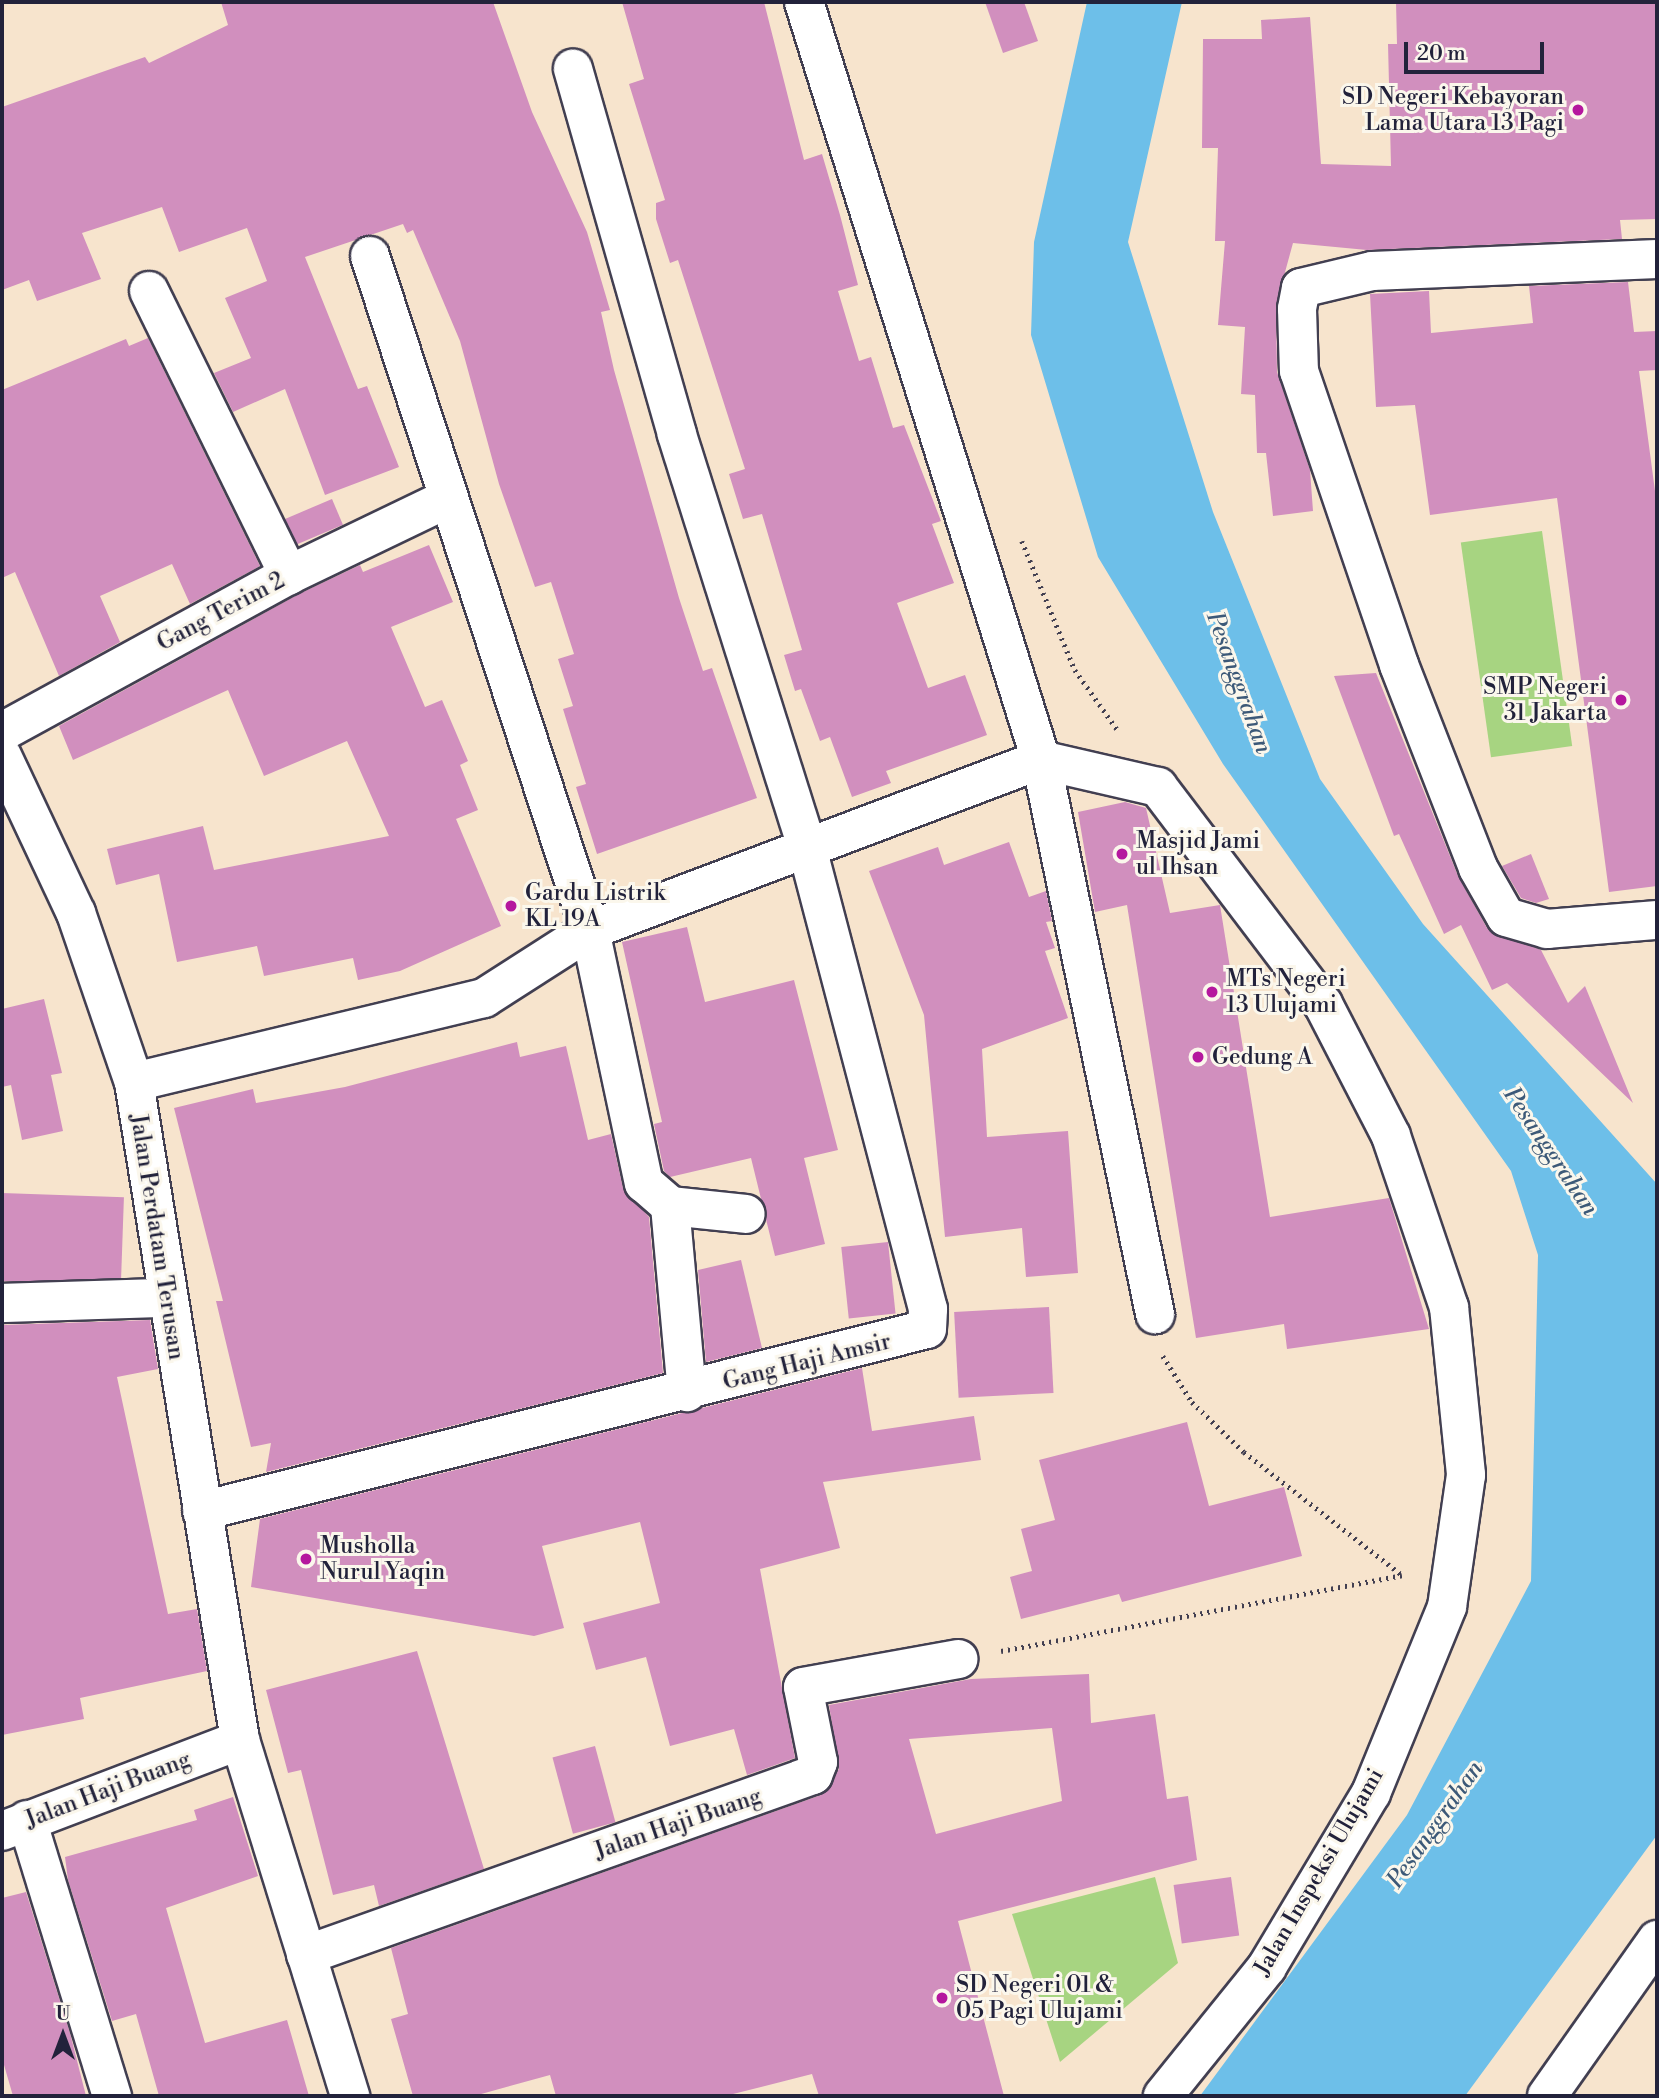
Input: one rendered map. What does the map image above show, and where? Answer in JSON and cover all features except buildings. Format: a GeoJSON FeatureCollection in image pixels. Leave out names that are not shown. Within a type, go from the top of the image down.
{"type":"FeatureCollection","features":[{"type":"Feature","properties":{"kind":"street"},"geometry":{"type":"LineString","coordinates":[[804,2],[1041,760],[1155,1314]]}},
{"type":"Feature","properties":{"kind":"street"},"geometry":{"type":"LineString","coordinates":[[573,69],[677,434],[807,847]]}},
{"type":"Feature","properties":{"kind":"street"},"geometry":{"type":"LineString","coordinates":[[370,256],[445,500],[590,930],[644,1183],[670,1206],[746,1214]]}},
{"type":"Feature","properties":{"kind":"street"},"geometry":{"type":"LineString","coordinates":[[1657,259],[1372,271],[1301,288],[1297,309],[1299,371],[1399,665],[1479,868],[1507,916],[1547,929],[1657,920]]}},
{"type":"Feature","properties":{"kind":"street"},"geometry":{"type":"LineString","coordinates":[[149,291],[289,575]]}},
{"type":"Feature","properties":{"kind":"street","name":"Gang Terim 2"},"geometry":{"type":"LineString","coordinates":[[2,732],[289,575],[445,500]]}},
{"type":"Feature","properties":{"kind":"street","name":"Jalan Perdatam Terusan"},"geometry":{"type":"LineString","coordinates":[[2,756],[16,821],[76,913],[134,1082],[164,1298],[240,1740]]}},
{"type":"Feature","properties":{"kind":"street"},"geometry":{"type":"LineString","coordinates":[[134,1082],[484,998],[590,930],[1041,760]]}},
{"type":"Feature","properties":{"kind":"street","name":"Jalan Inspeksi Ulujami"},"geometry":{"type":"LineString","coordinates":[[1041,760],[1158,787],[1323,1004],[1391,1136],[1449,1307],[1466,1475],[1447,1607],[1371,1793],[1267,1967],[1163,2096]]}},
{"type":"Feature","properties":{"kind":"street","name":"Gang Haji Amsir"},"geometry":{"type":"LineString","coordinates":[[202,1511],[687,1392],[927,1329],[928,1309],[807,847]]}},
{"type":"Feature","properties":{"kind":"street"},"geometry":{"type":"LineString","coordinates":[[670,1206],[687,1392]]}},
{"type":"Feature","properties":{"kind":"street"},"geometry":{"type":"LineString","coordinates":[[2,1303],[164,1298]]}},
{"type":"Feature","properties":{"kind":"street","name":"Jalan Haji Buang"},"geometry":{"type":"LineString","coordinates":[[306,1955],[813,1775],[818,1762],[803,1687],[959,1659]]}},
{"type":"Feature","properties":{"kind":"street"},"geometry":{"type":"LineString","coordinates":[[240,1740],[349,2096]]}},
{"type":"Feature","properties":{"kind":"street","name":"Jalan Haji Buang"},"geometry":{"type":"LineString","coordinates":[[15,1825],[240,1740]]}},
{"type":"Feature","properties":{"kind":"street"},"geometry":{"type":"LineString","coordinates":[[15,1825],[112,2096]]}},
{"type":"Feature","properties":{"kind":"street"},"geometry":{"type":"LineString","coordinates":[[1547,2096],[1657,1940]]}},
{"type":"Feature","properties":{"kind":"path"},"geometry":{"type":"LineString","coordinates":[[1155,1314],[1164,1356],[1192,1402],[1244,1452],[1447,1607]]}},
{"type":"Feature","properties":{"kind":"path"},"geometry":{"type":"LineString","coordinates":[[959,1659],[1402,1575]]}},
{"type":"Feature","properties":{"kind":"green space"},"geometry":{"type":"Polygon","coordinates":[[[1542,531],[1572,746],[1491,757],[1461,542],[1542,531]]]}},
{"type":"Feature","properties":{"kind":"green space"},"geometry":{"type":"Polygon","coordinates":[[[1155,1877],[1178,1963],[1060,2062],[1012,1914],[1155,1877]]]}},
{"type":"Feature","properties":{"kind":"water","name":"Pesanggrahan"},"geometry":{"type":"Polygon","coordinates":[[[1087,2],[1182,2],[1128,242],[1213,512],[1320,779],[1423,924],[1657,1184],[1657,1835],[1465,2096],[1200,2096],[1407,1815],[1531,1581],[1538,1255],[1511,1171],[1223,764],[1098,557],[1031,335],[1034,242],[1087,2]]]}},
{"type":"Feature","properties":{"kind":"place","name":"SD Negeri Kebayoran Lama Utara 13 Pagi"},"geometry":{"type":"Point","coordinates":[1578,110]}},
{"type":"Feature","properties":{"kind":"place","name":"SMP Negeri 31 Jakarta"},"geometry":{"type":"Point","coordinates":[1621,700]}},
{"type":"Feature","properties":{"kind":"place","name":"Masjid Jami ul Ihsan"},"geometry":{"type":"Point","coordinates":[1122,854]}},
{"type":"Feature","properties":{"kind":"place","name":"Gardu Listrik KL 19A"},"geometry":{"type":"Point","coordinates":[511,906]}},
{"type":"Feature","properties":{"kind":"place","name":"MTs Negeri 13 Ulujami"},"geometry":{"type":"Point","coordinates":[1212,992]}},
{"type":"Feature","properties":{"kind":"place","name":"Gedung A"},"geometry":{"type":"Point","coordinates":[1198,1057]}},
{"type":"Feature","properties":{"kind":"place","name":"Musholla Nurul Yaqin"},"geometry":{"type":"Point","coordinates":[306,1559]}},
{"type":"Feature","properties":{"kind":"place","name":"SD Negeri 01 & 05 Pagi Ulujami"},"geometry":{"type":"Point","coordinates":[942,1998]}}]}
